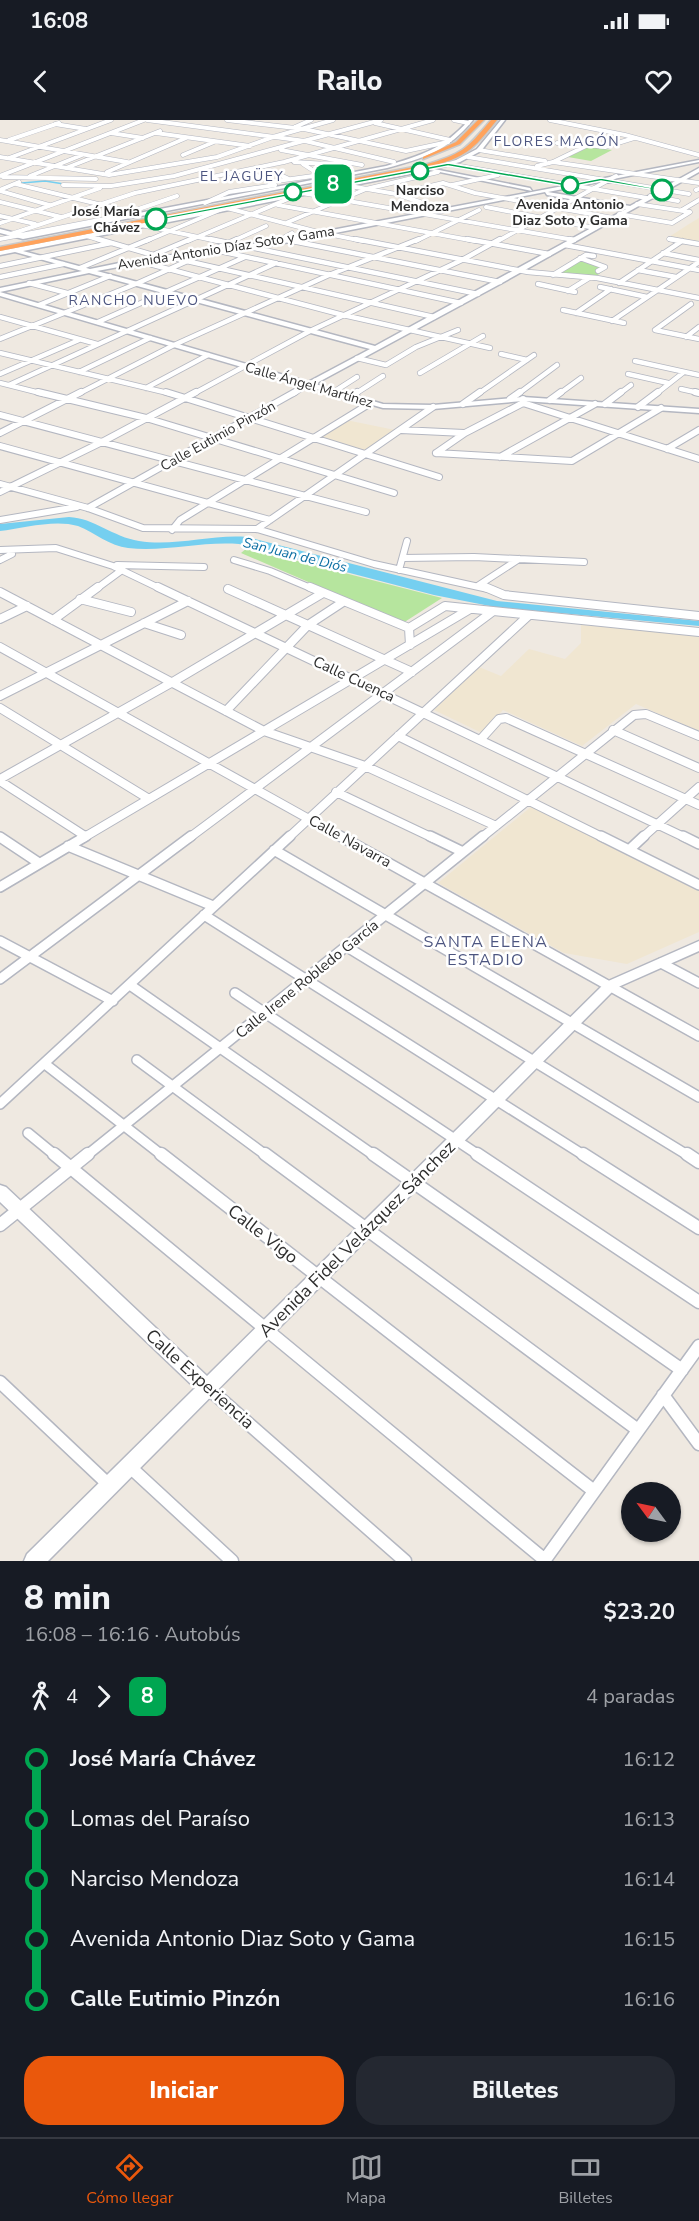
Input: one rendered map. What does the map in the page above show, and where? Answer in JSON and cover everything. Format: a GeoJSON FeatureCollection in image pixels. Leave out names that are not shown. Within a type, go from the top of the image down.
{"type":"FeatureCollection","features":[{"type":"Feature","properties":{"kind":"highway"},"geometry":{"type":"LineString","coordinates":[[0,242],[404,165],[452,147],[471,123],[479,120]]}},
{"type":"Feature","properties":{"kind":"highway"},"geometry":{"type":"LineString","coordinates":[[398,174],[461,155],[499,122]]}},
{"type":"Feature","properties":{"kind":"highway"},"geometry":{"type":"LineString","coordinates":[[0,251],[424,170]]}},
{"type":"Feature","properties":{"kind":"highway"},"geometry":{"type":"LineString","coordinates":[[0,242],[21,236]]}},
{"type":"Feature","properties":{"kind":"street"},"geometry":{"type":"LineString","coordinates":[[0,142],[66,120]]}},
{"type":"Feature","properties":{"kind":"street"},"geometry":{"type":"LineString","coordinates":[[6,159],[111,120]]}},
{"type":"Feature","properties":{"kind":"street"},"geometry":{"type":"LineString","coordinates":[[0,176],[146,120],[305,141],[395,163]]}},
{"type":"Feature","properties":{"kind":"street"},"geometry":{"type":"LineString","coordinates":[[64,169],[189,120]]}},
{"type":"Feature","properties":{"kind":"street"},"geometry":{"type":"LineString","coordinates":[[103,177],[128,162],[228,120],[304,129],[406,151],[449,141]]}},
{"type":"Feature","properties":{"kind":"street"},"geometry":{"type":"LineString","coordinates":[[183,155],[267,120]]}},
{"type":"Feature","properties":{"kind":"street"},"geometry":{"type":"LineString","coordinates":[[303,120],[310,120]]}},
{"type":"Feature","properties":{"kind":"street"},"geometry":{"type":"LineString","coordinates":[[0,176],[103,177],[217,157],[238,152],[310,120]]}},
{"type":"Feature","properties":{"kind":"street"},"geometry":{"type":"LineString","coordinates":[[273,137],[333,120]]}},
{"type":"Feature","properties":{"kind":"street"},"geometry":{"type":"LineString","coordinates":[[360,120],[449,141]]}},
{"type":"Feature","properties":{"kind":"street"},"geometry":{"type":"LineString","coordinates":[[63,185],[130,184],[174,176],[381,120]]}},
{"type":"Feature","properties":{"kind":"street"},"geometry":{"type":"LineString","coordinates":[[11,234],[135,193],[290,161],[433,120]]}},
{"type":"Feature","properties":{"kind":"street"},"geometry":{"type":"LineString","coordinates":[[454,120],[471,123]]}},
{"type":"Feature","properties":{"kind":"street"},"geometry":{"type":"LineString","coordinates":[[550,120],[699,155]]}},
{"type":"Feature","properties":{"kind":"street"},"geometry":{"type":"LineString","coordinates":[[0,251],[87,236],[448,164],[468,157],[479,150],[499,122]]}},
{"type":"Feature","properties":{"kind":"street"},"geometry":{"type":"LineString","coordinates":[[0,231],[21,236],[352,174],[425,156],[449,141],[471,123]]}},
{"type":"Feature","properties":{"kind":"street"},"geometry":{"type":"LineString","coordinates":[[55,124],[143,138]]}},
{"type":"Feature","properties":{"kind":"street"},"geometry":{"type":"LineString","coordinates":[[156,133],[311,154],[362,165],[279,159]]}},
{"type":"Feature","properties":{"kind":"street"},"geometry":{"type":"LineString","coordinates":[[451,185],[553,162],[589,145],[608,147],[634,138]]}},
{"type":"Feature","properties":{"kind":"street"},"geometry":{"type":"LineString","coordinates":[[6,141],[128,162]]}},
{"type":"Feature","properties":{"kind":"street"},"geometry":{"type":"LineString","coordinates":[[557,143],[584,147]]}},
{"type":"Feature","properties":{"kind":"street"},"geometry":{"type":"LineString","coordinates":[[479,150],[545,161]]}},
{"type":"Feature","properties":{"kind":"street"},"geometry":{"type":"LineString","coordinates":[[238,152],[267,157]]}},
{"type":"Feature","properties":{"kind":"street"},"geometry":{"type":"LineString","coordinates":[[0,191],[84,155]]}},
{"type":"Feature","properties":{"kind":"street"},"geometry":{"type":"LineString","coordinates":[[217,157],[229,160]]}},
{"type":"Feature","properties":{"kind":"street"},"geometry":{"type":"LineString","coordinates":[[468,157],[689,194]]}},
{"type":"Feature","properties":{"kind":"street"},"geometry":{"type":"LineString","coordinates":[[0,159],[72,170],[130,184]]}},
{"type":"Feature","properties":{"kind":"street","name":"Avenida Antonio Díaz Soto y Gama"},"geometry":{"type":"LineString","coordinates":[[0,292],[29,283],[155,257],[274,243],[699,160]]}},
{"type":"Feature","properties":{"kind":"street"},"geometry":{"type":"LineString","coordinates":[[255,162],[301,162],[320,175]]}},
{"type":"Feature","properties":{"kind":"street"},"geometry":{"type":"LineString","coordinates":[[553,162],[699,183]]}},
{"type":"Feature","properties":{"kind":"street"},"geometry":{"type":"LineString","coordinates":[[448,164],[592,189],[678,201]]}},
{"type":"Feature","properties":{"kind":"street"},"geometry":{"type":"LineString","coordinates":[[208,168],[216,170],[232,166]]}},
{"type":"Feature","properties":{"kind":"street"},"geometry":{"type":"LineString","coordinates":[[150,168],[174,176]]}},
{"type":"Feature","properties":{"kind":"street"},"geometry":{"type":"LineString","coordinates":[[204,203],[231,191],[275,185],[239,168]]}},
{"type":"Feature","properties":{"kind":"street"},"geometry":{"type":"LineString","coordinates":[[52,178],[72,170]]}},
{"type":"Feature","properties":{"kind":"street"},"geometry":{"type":"LineString","coordinates":[[424,170],[575,198],[690,212]]}},
{"type":"Feature","properties":{"kind":"street"},"geometry":{"type":"LineString","coordinates":[[272,171],[289,179]]}},
{"type":"Feature","properties":{"kind":"street","name":"Calle Eutimio Pinzón"},"geometry":{"type":"LineString","coordinates":[[85,508],[135,483],[375,348],[520,271],[697,171]]}},
{"type":"Feature","properties":{"kind":"street"},"geometry":{"type":"LineString","coordinates":[[285,223],[366,189],[438,172]]}},
{"type":"Feature","properties":{"kind":"street"},"geometry":{"type":"LineString","coordinates":[[270,182],[320,175],[352,174]]}},
{"type":"Feature","properties":{"kind":"street"},"geometry":{"type":"LineString","coordinates":[[0,492],[102,442],[310,331],[413,280],[462,260],[616,176]]}},
{"type":"Feature","properties":{"kind":"street"},"geometry":{"type":"LineString","coordinates":[[103,177],[103,186]]}},
{"type":"Feature","properties":{"kind":"street"},"geometry":{"type":"LineString","coordinates":[[152,180],[176,188]]}},
{"type":"Feature","properties":{"kind":"street"},"geometry":{"type":"LineString","coordinates":[[197,182],[204,183]]}},
{"type":"Feature","properties":{"kind":"street"},"geometry":{"type":"LineString","coordinates":[[396,194],[443,183],[558,208],[672,223],[690,212]]}},
{"type":"Feature","properties":{"kind":"street"},"geometry":{"type":"LineString","coordinates":[[16,184],[132,212]]}},
{"type":"Feature","properties":{"kind":"street"},"geometry":{"type":"LineString","coordinates":[[344,185],[396,194],[444,210]]}},
{"type":"Feature","properties":{"kind":"street"},"geometry":{"type":"LineString","coordinates":[[0,223],[103,186]]}},
{"type":"Feature","properties":{"kind":"street"},"geometry":{"type":"LineString","coordinates":[[0,191],[49,205]]}},
{"type":"Feature","properties":{"kind":"street"},"geometry":{"type":"LineString","coordinates":[[87,236],[155,257],[302,193],[574,240]]}},
{"type":"Feature","properties":{"kind":"street"},"geometry":{"type":"LineString","coordinates":[[213,195],[220,196]]}},
{"type":"Feature","properties":{"kind":"street"},"geometry":{"type":"LineString","coordinates":[[0,216],[56,230],[132,212],[177,196]]}},
{"type":"Feature","properties":{"kind":"street"},"geometry":{"type":"LineString","coordinates":[[504,198],[486,207],[595,228]]}},
{"type":"Feature","properties":{"kind":"street"},"geometry":{"type":"LineString","coordinates":[[0,202],[85,223]]}},
{"type":"Feature","properties":{"kind":"street"},"geometry":{"type":"LineString","coordinates":[[260,202],[549,254]]}},
{"type":"Feature","properties":{"kind":"street"},"geometry":{"type":"LineString","coordinates":[[682,210],[698,202]]}},
{"type":"Feature","properties":{"kind":"street"},"geometry":{"type":"LineString","coordinates":[[80,268],[225,208],[323,233],[462,260],[520,271],[589,278],[699,298]]}},
{"type":"Feature","properties":{"kind":"street"},"geometry":{"type":"LineString","coordinates":[[648,219],[665,208]]}},
{"type":"Feature","properties":{"kind":"street"},"geometry":{"type":"LineString","coordinates":[[0,433],[66,398],[244,312],[347,267],[401,248],[479,210]]}},
{"type":"Feature","properties":{"kind":"street"},"geometry":{"type":"LineString","coordinates":[[151,213],[170,211]]}},
{"type":"Feature","properties":{"kind":"street"},"geometry":{"type":"LineString","coordinates":[[141,225],[478,294]]}},
{"type":"Feature","properties":{"kind":"street"},"geometry":{"type":"LineString","coordinates":[[0,339],[171,270],[225,243],[266,226]]}},
{"type":"Feature","properties":{"kind":"street"},"geometry":{"type":"LineString","coordinates":[[274,243],[292,233]]}},
{"type":"Feature","properties":{"kind":"street"},"geometry":{"type":"LineString","coordinates":[[669,239],[699,244]]}},
{"type":"Feature","properties":{"kind":"street"},"geometry":{"type":"LineString","coordinates":[[287,240],[500,282]]}},
{"type":"Feature","properties":{"kind":"street"},"geometry":{"type":"LineString","coordinates":[[619,283],[682,241]]}},
{"type":"Feature","properties":{"kind":"street"},"geometry":{"type":"LineString","coordinates":[[0,266],[111,243]]}},
{"type":"Feature","properties":{"kind":"street"},"geometry":{"type":"LineString","coordinates":[[39,245],[18,252],[375,348]]}},
{"type":"Feature","properties":{"kind":"street"},"geometry":{"type":"LineString","coordinates":[[565,245],[699,270]]}},
{"type":"Feature","properties":{"kind":"street"},"geometry":{"type":"LineString","coordinates":[[670,249],[699,254]]}},
{"type":"Feature","properties":{"kind":"street"},"geometry":{"type":"LineString","coordinates":[[219,251],[460,303]]}},
{"type":"Feature","properties":{"kind":"street"},"geometry":{"type":"LineString","coordinates":[[663,253],[699,261]]}},
{"type":"Feature","properties":{"kind":"street"},"geometry":{"type":"LineString","coordinates":[[553,275],[586,255],[594,256]]}},
{"type":"Feature","properties":{"kind":"street"},"geometry":{"type":"LineString","coordinates":[[98,322],[245,256]]}},
{"type":"Feature","properties":{"kind":"street"},"geometry":{"type":"LineString","coordinates":[[169,257],[434,317]]}},
{"type":"Feature","properties":{"kind":"street"},"geometry":{"type":"LineString","coordinates":[[580,258],[605,267],[598,271]]}},
{"type":"Feature","properties":{"kind":"street"},"geometry":{"type":"LineString","coordinates":[[138,261],[343,315],[490,348]]}},
{"type":"Feature","properties":{"kind":"street"},"geometry":{"type":"LineString","coordinates":[[612,321],[654,289],[699,261]]}},
{"type":"Feature","properties":{"kind":"street"},"geometry":{"type":"LineString","coordinates":[[9,385],[276,263]]}},
{"type":"Feature","properties":{"kind":"street"},"geometry":{"type":"LineString","coordinates":[[0,277],[63,264]]}},
{"type":"Feature","properties":{"kind":"street"},"geometry":{"type":"LineString","coordinates":[[638,270],[676,277]]}},
{"type":"Feature","properties":{"kind":"street"},"geometry":{"type":"LineString","coordinates":[[39,305],[110,276]]}},
{"type":"Feature","properties":{"kind":"street"},"geometry":{"type":"LineString","coordinates":[[568,291],[589,278]]}},
{"type":"Feature","properties":{"kind":"street"},"geometry":{"type":"LineString","coordinates":[[29,283],[67,293]]}},
{"type":"Feature","properties":{"kind":"street"},"geometry":{"type":"LineString","coordinates":[[537,284],[575,292]]}},
{"type":"Feature","properties":{"kind":"street"},"geometry":{"type":"LineString","coordinates":[[600,287],[644,296]]}},
{"type":"Feature","properties":{"kind":"street"},"geometry":{"type":"LineString","coordinates":[[576,313],[611,290]]}},
{"type":"Feature","properties":{"kind":"street","name":"Calle Ángel Martínez"},"geometry":{"type":"LineString","coordinates":[[0,292],[369,404],[398,408],[433,407],[510,399],[699,411]]}},
{"type":"Feature","properties":{"kind":"street"},"geometry":{"type":"LineString","coordinates":[[692,297],[699,292]]}},
{"type":"Feature","properties":{"kind":"street"},"geometry":{"type":"LineString","coordinates":[[691,304],[656,330],[699,339]]}},
{"type":"Feature","properties":{"kind":"street"},"geometry":{"type":"LineString","coordinates":[[563,310],[624,323]]}},
{"type":"Feature","properties":{"kind":"street"},"geometry":{"type":"LineString","coordinates":[[1,318],[97,344]]}},
{"type":"Feature","properties":{"kind":"street"},"geometry":{"type":"LineString","coordinates":[[686,337],[699,327]]}},
{"type":"Feature","properties":{"kind":"street"},"geometry":{"type":"LineString","coordinates":[[357,358],[386,365],[416,347],[458,330]]}},
{"type":"Feature","properties":{"kind":"street"},"geometry":{"type":"LineString","coordinates":[[420,373],[483,336]]}},
{"type":"Feature","properties":{"kind":"street"},"geometry":{"type":"LineString","coordinates":[[79,372],[150,338]]}},
{"type":"Feature","properties":{"kind":"street"},"geometry":{"type":"LineString","coordinates":[[0,374],[79,339]]}},
{"type":"Feature","properties":{"kind":"street"},"geometry":{"type":"LineString","coordinates":[[0,353],[187,397],[439,477]]}},
{"type":"Feature","properties":{"kind":"street"},"geometry":{"type":"LineString","coordinates":[[501,354],[527,360]]}},
{"type":"Feature","properties":{"kind":"street"},"geometry":{"type":"LineString","coordinates":[[146,387],[208,355]]}},
{"type":"Feature","properties":{"kind":"street"},"geometry":{"type":"LineString","coordinates":[[463,404],[534,355]]}},
{"type":"Feature","properties":{"kind":"street"},"geometry":{"type":"LineString","coordinates":[[635,361],[699,375]]}},
{"type":"Feature","properties":{"kind":"street"},"geometry":{"type":"LineString","coordinates":[[510,399],[557,365]]}},
{"type":"Feature","properties":{"kind":"street"},"geometry":{"type":"LineString","coordinates":[[638,406],[684,372]]}},
{"type":"Feature","properties":{"kind":"street"},"geometry":{"type":"LineString","coordinates":[[628,374],[668,383]]}},
{"type":"Feature","properties":{"kind":"street"},"geometry":{"type":"LineString","coordinates":[[348,398],[383,376]]}},
{"type":"Feature","properties":{"kind":"street"},"geometry":{"type":"LineString","coordinates":[[332,393],[357,377]]}},
{"type":"Feature","properties":{"kind":"street"},"geometry":{"type":"LineString","coordinates":[[550,400],[581,378]]}},
{"type":"Feature","properties":{"kind":"street"},"geometry":{"type":"LineString","coordinates":[[0,383],[146,418],[394,493]]}},
{"type":"Feature","properties":{"kind":"street"},"geometry":{"type":"LineString","coordinates":[[605,405],[632,385]]}},
{"type":"Feature","properties":{"kind":"street"},"geometry":{"type":"LineString","coordinates":[[681,389],[699,393]]}},
{"type":"Feature","properties":{"kind":"street"},"geometry":{"type":"LineString","coordinates":[[661,408],[619,434],[572,461],[436,453],[465,433],[523,401],[569,418],[619,434],[699,459]]}},
{"type":"Feature","properties":{"kind":"street"},"geometry":{"type":"LineString","coordinates":[[172,530],[180,520],[208,502],[369,404]]}},
{"type":"Feature","properties":{"kind":"street"},"geometry":{"type":"LineString","coordinates":[[500,457],[595,404]]}},
{"type":"Feature","properties":{"kind":"street"},"geometry":{"type":"LineString","coordinates":[[257,530],[433,407]]}},
{"type":"Feature","properties":{"kind":"street"},"geometry":{"type":"LineString","coordinates":[[0,415],[366,512]]}},
{"type":"Feature","properties":{"kind":"street"},"geometry":{"type":"LineString","coordinates":[[401,430],[465,433]]}},
{"type":"Feature","properties":{"kind":"street"},"geometry":{"type":"LineString","coordinates":[[667,449],[699,430]]}},
{"type":"Feature","properties":{"kind":"street"},"geometry":{"type":"LineString","coordinates":[[0,446],[270,520]]}},
{"type":"Feature","properties":{"kind":"street"},"geometry":{"type":"LineString","coordinates":[[0,484],[85,508],[143,528],[257,530],[399,570],[479,585],[504,595],[699,616]]}},
{"type":"Feature","properties":{"kind":"street"},"geometry":{"type":"LineString","coordinates":[[0,520],[85,508]]}},
{"type":"Feature","properties":{"kind":"street"},"geometry":{"type":"LineString","coordinates":[[399,570],[407,541]]}},
{"type":"Feature","properties":{"kind":"street","name":"Calle Cuenca"},"geometry":{"type":"LineString","coordinates":[[0,550],[56,548],[113,566],[699,844]]}},
{"type":"Feature","properties":{"kind":"street"},"geometry":{"type":"LineString","coordinates":[[0,560],[12,554]]}},
{"type":"Feature","properties":{"kind":"street"},"geometry":{"type":"LineString","coordinates":[[403,558],[474,557],[584,562]]}},
{"type":"Feature","properties":{"kind":"street"},"geometry":{"type":"LineString","coordinates":[[479,585],[519,559]]}},
{"type":"Feature","properties":{"kind":"street"},"geometry":{"type":"LineString","coordinates":[[234,560],[270,571],[408,628]]}},
{"type":"Feature","properties":{"kind":"street"},"geometry":{"type":"LineString","coordinates":[[113,566],[204,567]]}},
{"type":"Feature","properties":{"kind":"street"},"geometry":{"type":"LineString","coordinates":[[53,620],[122,570]]}},
{"type":"Feature","properties":{"kind":"street"},"geometry":{"type":"LineString","coordinates":[[228,589],[412,672]]}},
{"type":"Feature","properties":{"kind":"street"},"geometry":{"type":"LineString","coordinates":[[0,591],[97,645],[264,731],[365,766],[496,826]]}},
{"type":"Feature","properties":{"kind":"street"},"geometry":{"type":"LineString","coordinates":[[85,836],[0,780],[323,593]]}},
{"type":"Feature","properties":{"kind":"street"},"geometry":{"type":"LineString","coordinates":[[80,599],[131,612]]}},
{"type":"Feature","properties":{"kind":"street"},"geometry":{"type":"LineString","coordinates":[[0,696],[188,601]]}},
{"type":"Feature","properties":{"kind":"street"},"geometry":{"type":"LineString","coordinates":[[226,711],[308,625],[343,602]]}},
{"type":"Feature","properties":{"kind":"street"},"geometry":{"type":"LineString","coordinates":[[0,619],[27,606]]}},
{"type":"Feature","properties":{"kind":"street"},"geometry":{"type":"LineString","coordinates":[[408,628],[445,606],[699,632]]}},
{"type":"Feature","properties":{"kind":"street"},"geometry":{"type":"LineString","coordinates":[[0,887],[470,609]]}},
{"type":"Feature","properties":{"kind":"street"},"geometry":{"type":"LineString","coordinates":[[0,979],[492,612]]}},
{"type":"Feature","properties":{"kind":"street"},"geometry":{"type":"LineString","coordinates":[[0,1104],[528,616]]}},
{"type":"Feature","properties":{"kind":"street"},"geometry":{"type":"LineString","coordinates":[[144,623],[181,635]]}},
{"type":"Feature","properties":{"kind":"street"},"geometry":{"type":"LineString","coordinates":[[408,628],[410,645]]}},
{"type":"Feature","properties":{"kind":"street"},"geometry":{"type":"LineString","coordinates":[[97,645],[111,633]]}},
{"type":"Feature","properties":{"kind":"street","name":"Calle Navarra"},"geometry":{"type":"LineString","coordinates":[[0,647],[699,1036]]}},
{"type":"Feature","properties":{"kind":"street"},"geometry":{"type":"LineString","coordinates":[[0,708],[149,799]]}},
{"type":"Feature","properties":{"kind":"street","name":"Calle Irene Robledo García"},"geometry":{"type":"LineString","coordinates":[[0,1225],[221,1049],[613,730],[639,714],[646,714],[699,736]]}},
{"type":"Feature","properties":{"kind":"street"},"geometry":{"type":"LineString","coordinates":[[481,739],[502,717],[699,805]]}},
{"type":"Feature","properties":{"kind":"street"},"geometry":{"type":"LineString","coordinates":[[613,730],[699,768]]}},
{"type":"Feature","properties":{"kind":"street"},"geometry":{"type":"LineString","coordinates":[[398,736],[699,885]]}},
{"type":"Feature","properties":{"kind":"street"},"geometry":{"type":"LineString","coordinates":[[629,850],[699,787]]}},
{"type":"Feature","properties":{"kind":"street"},"geometry":{"type":"LineString","coordinates":[[336,792],[463,852]]}},
{"type":"Feature","properties":{"kind":"street"},"geometry":{"type":"LineString","coordinates":[[0,837],[39,864]]}},
{"type":"Feature","properties":{"kind":"street"},"geometry":{"type":"LineString","coordinates":[[68,846],[213,906]]}},
{"type":"Feature","properties":{"kind":"street"},"geometry":{"type":"LineString","coordinates":[[274,850],[699,1097]]}},
{"type":"Feature","properties":{"kind":"street"},"geometry":{"type":"LineString","coordinates":[[204,915],[699,1228]]}},
{"type":"Feature","properties":{"kind":"street"},"geometry":{"type":"LineString","coordinates":[[0,940],[113,1001]]}},
{"type":"Feature","properties":{"kind":"street","name":"Avenida Fidel Velázquez Sánchez"},"geometry":{"type":"LineString","coordinates":[[34,1561],[611,985],[699,946]]}},
{"type":"Feature","properties":{"kind":"street"},"geometry":{"type":"LineString","coordinates":[[347,947],[699,1162]]}},
{"type":"Feature","properties":{"kind":"street"},"geometry":{"type":"LineString","coordinates":[[661,963],[699,983]]}},
{"type":"Feature","properties":{"kind":"street"},"geometry":{"type":"LineString","coordinates":[[130,985],[682,1370]]}},
{"type":"Feature","properties":{"kind":"street"},"geometry":{"type":"LineString","coordinates":[[235,993],[699,1302]]}},
{"type":"Feature","properties":{"kind":"street"},"geometry":{"type":"LineString","coordinates":[[137,1060],[638,1430]]}},
{"type":"Feature","properties":{"kind":"street","name":"Calle Vigo"},"geometry":{"type":"LineString","coordinates":[[45,1064],[594,1491]]}},
{"type":"Feature","properties":{"kind":"street"},"geometry":{"type":"LineString","coordinates":[[28,1133],[545,1561],[699,1346]]}},
{"type":"Feature","properties":{"kind":"street","name":"Calle Experiencia"},"geometry":{"type":"LineString","coordinates":[[0,1192],[208,1388],[405,1561]]}},
{"type":"Feature","properties":{"kind":"street"},"geometry":{"type":"LineString","coordinates":[[0,1382],[110,1485]]}},
{"type":"Feature","properties":{"kind":"street"},"geometry":{"type":"LineString","coordinates":[[663,1395],[699,1443]]}},
{"type":"Feature","properties":{"kind":"street"},"geometry":{"type":"LineString","coordinates":[[129,1466],[232,1561]]}},
{"type":"Feature","properties":{"kind":"shaded area"},"geometry":{"type":"Polygon","coordinates":[[[699,218],[699,242],[669,237],[689,224],[699,218]]]}},
{"type":"Feature","properties":{"kind":"shaded area"},"geometry":{"type":"Polygon","coordinates":[[[346,420],[395,430],[365,451],[320,437],[346,420]]]}},
{"type":"Feature","properties":{"kind":"shaded area"},"geometry":{"type":"Polygon","coordinates":[[[581,625],[699,635],[699,731],[636,704],[582,746],[503,710],[482,733],[434,710],[479,667],[501,676],[529,649],[565,659],[581,643],[581,625]]]}},
{"type":"Feature","properties":{"kind":"shaded area"},"geometry":{"type":"Polygon","coordinates":[[[532,806],[699,890],[699,932],[627,964],[564,953],[438,883],[532,806]]]}},
{"type":"Feature","properties":{"kind":"green space"},"geometry":{"type":"Polygon","coordinates":[[[589,147],[612,150],[591,161],[568,157],[589,147]]]}},
{"type":"Feature","properties":{"kind":"green space"},"geometry":{"type":"Polygon","coordinates":[[[580,261],[607,268],[595,277],[560,273],[580,261]]]}},
{"type":"Feature","properties":{"kind":"green space"},"geometry":{"type":"Polygon","coordinates":[[[247,548],[442,598],[403,623],[241,553],[247,548]]]}},
{"type":"Feature","properties":{"kind":"water","name":"San Juan de Diós"},"geometry":{"type":"Polygon","coordinates":[[[69,517],[87,521],[139,541],[166,542],[247,537],[497,601],[699,621],[699,626],[495,607],[434,595],[239,544],[225,543],[156,549],[128,548],[109,542],[78,526],[59,523],[0,531],[0,524],[69,517]]]}},
{"type":"Feature","properties":{"kind":"waterway"},"geometry":{"type":"LineString","coordinates":[[22,183],[45,181],[64,184]]}},
{"type":"Feature","properties":{"kind":"bus line","name":"8"},"geometry":{"type":"LineString","coordinates":[[156,219],[337,183],[428,170],[448,164],[570,185],[601,179],[662,190]]}},
{"type":"Feature","properties":{"kind":"place","name":"Narciso Mendoza"},"geometry":{"type":"Point","coordinates":[420,171]}},
{"type":"Feature","properties":{"kind":"place","name":"Avenida Antonio Diaz Soto y Gama"},"geometry":{"type":"Point","coordinates":[570,185]}},
{"type":"Feature","properties":{"kind":"place","name":"José María Chávez"},"geometry":{"type":"Point","coordinates":[156,219]}},
{"type":"Feature","properties":{"kind":"district","name":"FLORES MAGÓN"},"geometry":{"type":"Point","coordinates":[557,141]}},
{"type":"Feature","properties":{"kind":"district","name":"EL JAGÜEY"},"geometry":{"type":"Point","coordinates":[242,176]}},
{"type":"Feature","properties":{"kind":"district","name":"RANCHO NUEVO"},"geometry":{"type":"Point","coordinates":[134,300]}},
{"type":"Feature","properties":{"kind":"district","name":"SANTA ELENA ESTADIO"},"geometry":{"type":"Point","coordinates":[486,951]}}]}
